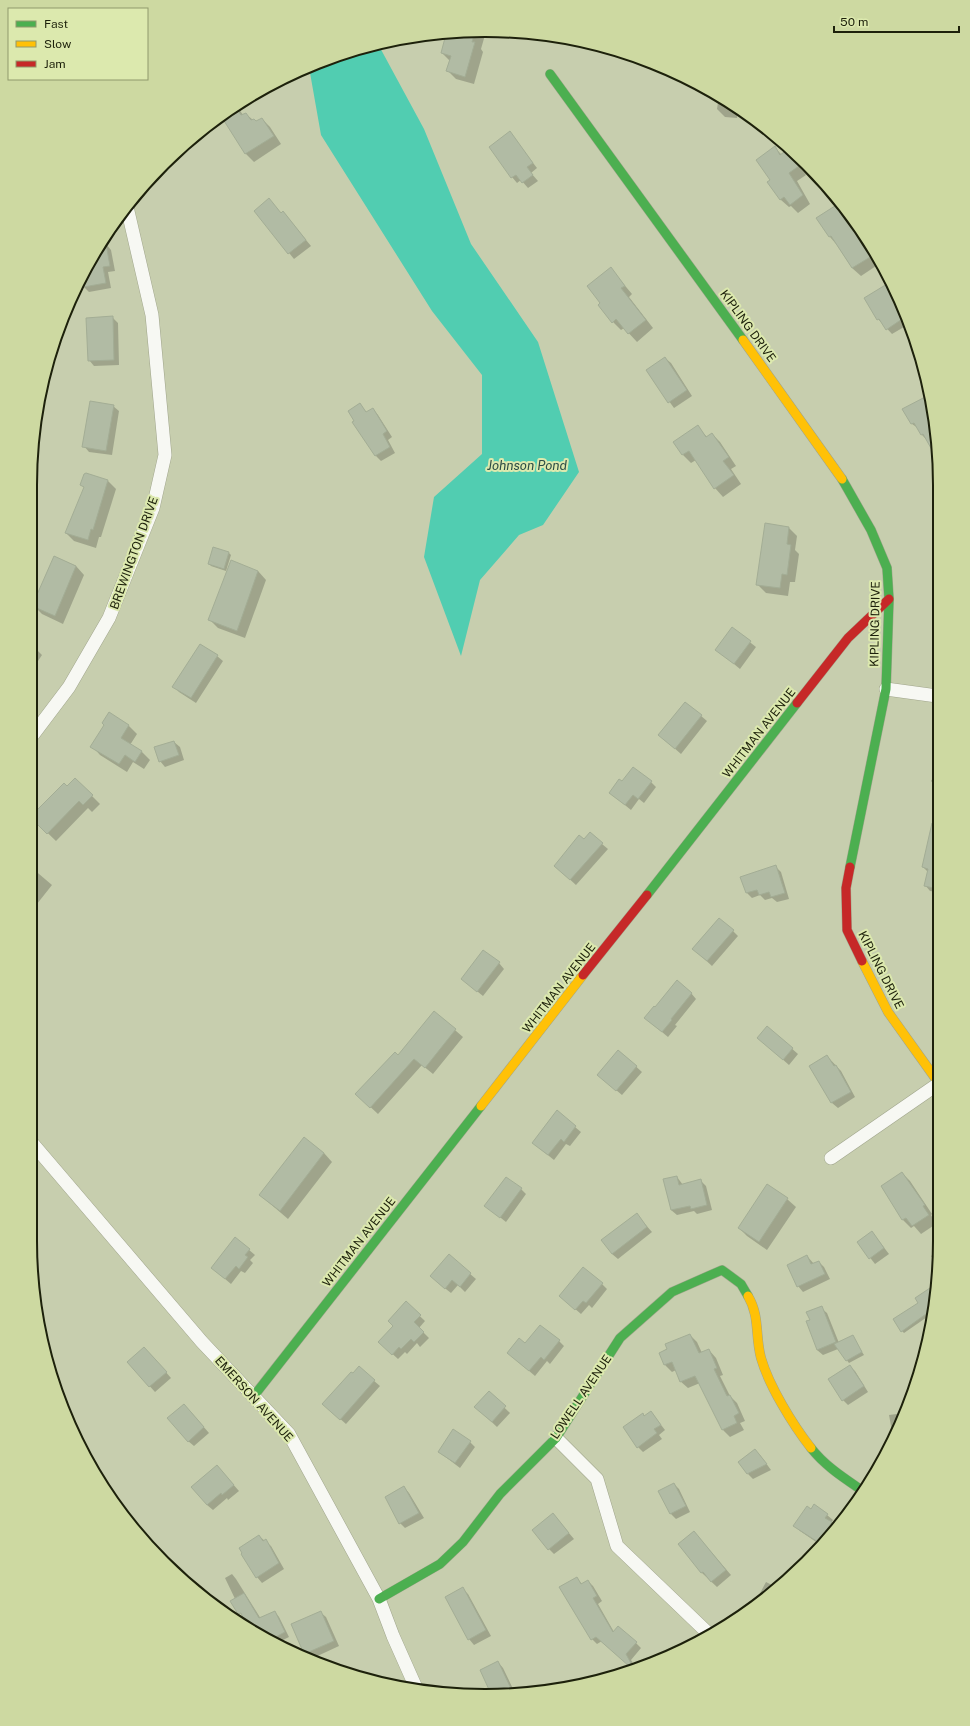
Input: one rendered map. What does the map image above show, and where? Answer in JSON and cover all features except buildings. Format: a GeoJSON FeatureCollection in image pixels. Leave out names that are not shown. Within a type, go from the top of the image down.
{"type":"FeatureCollection","features":[{"type":"Feature","properties":{"kind":"street","name":"KIPLING DRIVE"},"geometry":{"type":"LineString","coordinates":[[550,74],[777,387],[849,489],[871,530],[887,568],[889,599],[886,689],[846,888],[847,930],[888,1012],[933,1076]]}},
{"type":"Feature","properties":{"kind":"street","name":"BREWINGTON DRIVE"},"geometry":{"type":"LineString","coordinates":[[37,729],[69,687],[110,618],[153,508],[165,455],[160,385],[152,315],[129,214]]}},
{"type":"Feature","properties":{"kind":"street","name":"WHITMAN AVENUE"},"geometry":{"type":"LineString","coordinates":[[253,1397],[848,638],[889,599]]}},
{"type":"Feature","properties":{"kind":"street"},"geometry":{"type":"LineString","coordinates":[[886,689],[933,695]]}},
{"type":"Feature","properties":{"kind":"street"},"geometry":{"type":"LineString","coordinates":[[831,1158],[933,1087]]}},
{"type":"Feature","properties":{"kind":"street","name":"EMERSON AVENUE"},"geometry":{"type":"LineString","coordinates":[[37,1149],[202,1342],[289,1434],[379,1599],[393,1636],[414,1683]]}},
{"type":"Feature","properties":{"kind":"street","name":"LOWELL AVENUE"},"geometry":{"type":"LineString","coordinates":[[379,1599],[440,1564],[463,1542],[500,1494],[556,1438],[620,1338],[672,1292],[722,1270],[741,1284],[754,1306],[761,1358],[775,1391],[797,1430],[818,1458],[858,1488]]}},
{"type":"Feature","properties":{"kind":"street"},"geometry":{"type":"LineString","coordinates":[[556,1438],[597,1479],[617,1546],[706,1631]]}},
{"type":"Feature","properties":{"kind":"water","name":"Johnson Pond"},"geometry":{"type":"Polygon","coordinates":[[[381,50],[424,129],[471,244],[538,342],[579,472],[543,525],[519,535],[480,580],[461,656],[424,557],[434,497],[482,454],[482,375],[432,311],[321,135],[310,73],[341,61],[381,50]]]}},
{"type":"Feature","properties":{"kind":"traffic: fast"},"geometry":{"type":"LineString","coordinates":[[550,74],[743,340]]}},
{"type":"Feature","properties":{"kind":"traffic: fast"},"geometry":{"type":"LineString","coordinates":[[842,479],[871,530],[887,568],[889,599],[886,689],[850,867]]}},
{"type":"Feature","properties":{"kind":"traffic: fast"},"geometry":{"type":"LineString","coordinates":[[647,895],[797,703]]}},
{"type":"Feature","properties":{"kind":"traffic: fast"},"geometry":{"type":"LineString","coordinates":[[253,1397],[481,1106]]}},
{"type":"Feature","properties":{"kind":"traffic: fast"},"geometry":{"type":"LineString","coordinates":[[379,1599],[440,1564],[463,1542],[500,1494],[556,1438],[620,1338],[672,1292],[722,1270],[741,1284],[748,1296]]}},
{"type":"Feature","properties":{"kind":"traffic: fast"},"geometry":{"type":"LineString","coordinates":[[811,1448],[829,1466],[858,1488]]}},
{"type":"Feature","properties":{"kind":"traffic: slow"},"geometry":{"type":"LineString","coordinates":[[743,340],[842,479]]}},
{"type":"Feature","properties":{"kind":"traffic: slow"},"geometry":{"type":"LineString","coordinates":[[862,961],[888,1012],[933,1075]]}},
{"type":"Feature","properties":{"kind":"traffic: slow"},"geometry":{"type":"LineString","coordinates":[[481,1106],[583,975]]}},
{"type":"Feature","properties":{"kind":"traffic: slow"},"geometry":{"type":"LineString","coordinates":[[748,1296],[756,1319],[759,1350],[765,1369],[782,1405],[811,1448]]}},
{"type":"Feature","properties":{"kind":"traffic: jam"},"geometry":{"type":"LineString","coordinates":[[797,703],[848,638],[889,599]]}},
{"type":"Feature","properties":{"kind":"traffic: jam"},"geometry":{"type":"LineString","coordinates":[[850,867],[846,888],[847,930],[862,961]]}},
{"type":"Feature","properties":{"kind":"traffic: jam"},"geometry":{"type":"LineString","coordinates":[[583,975],[647,895]]}}]}
